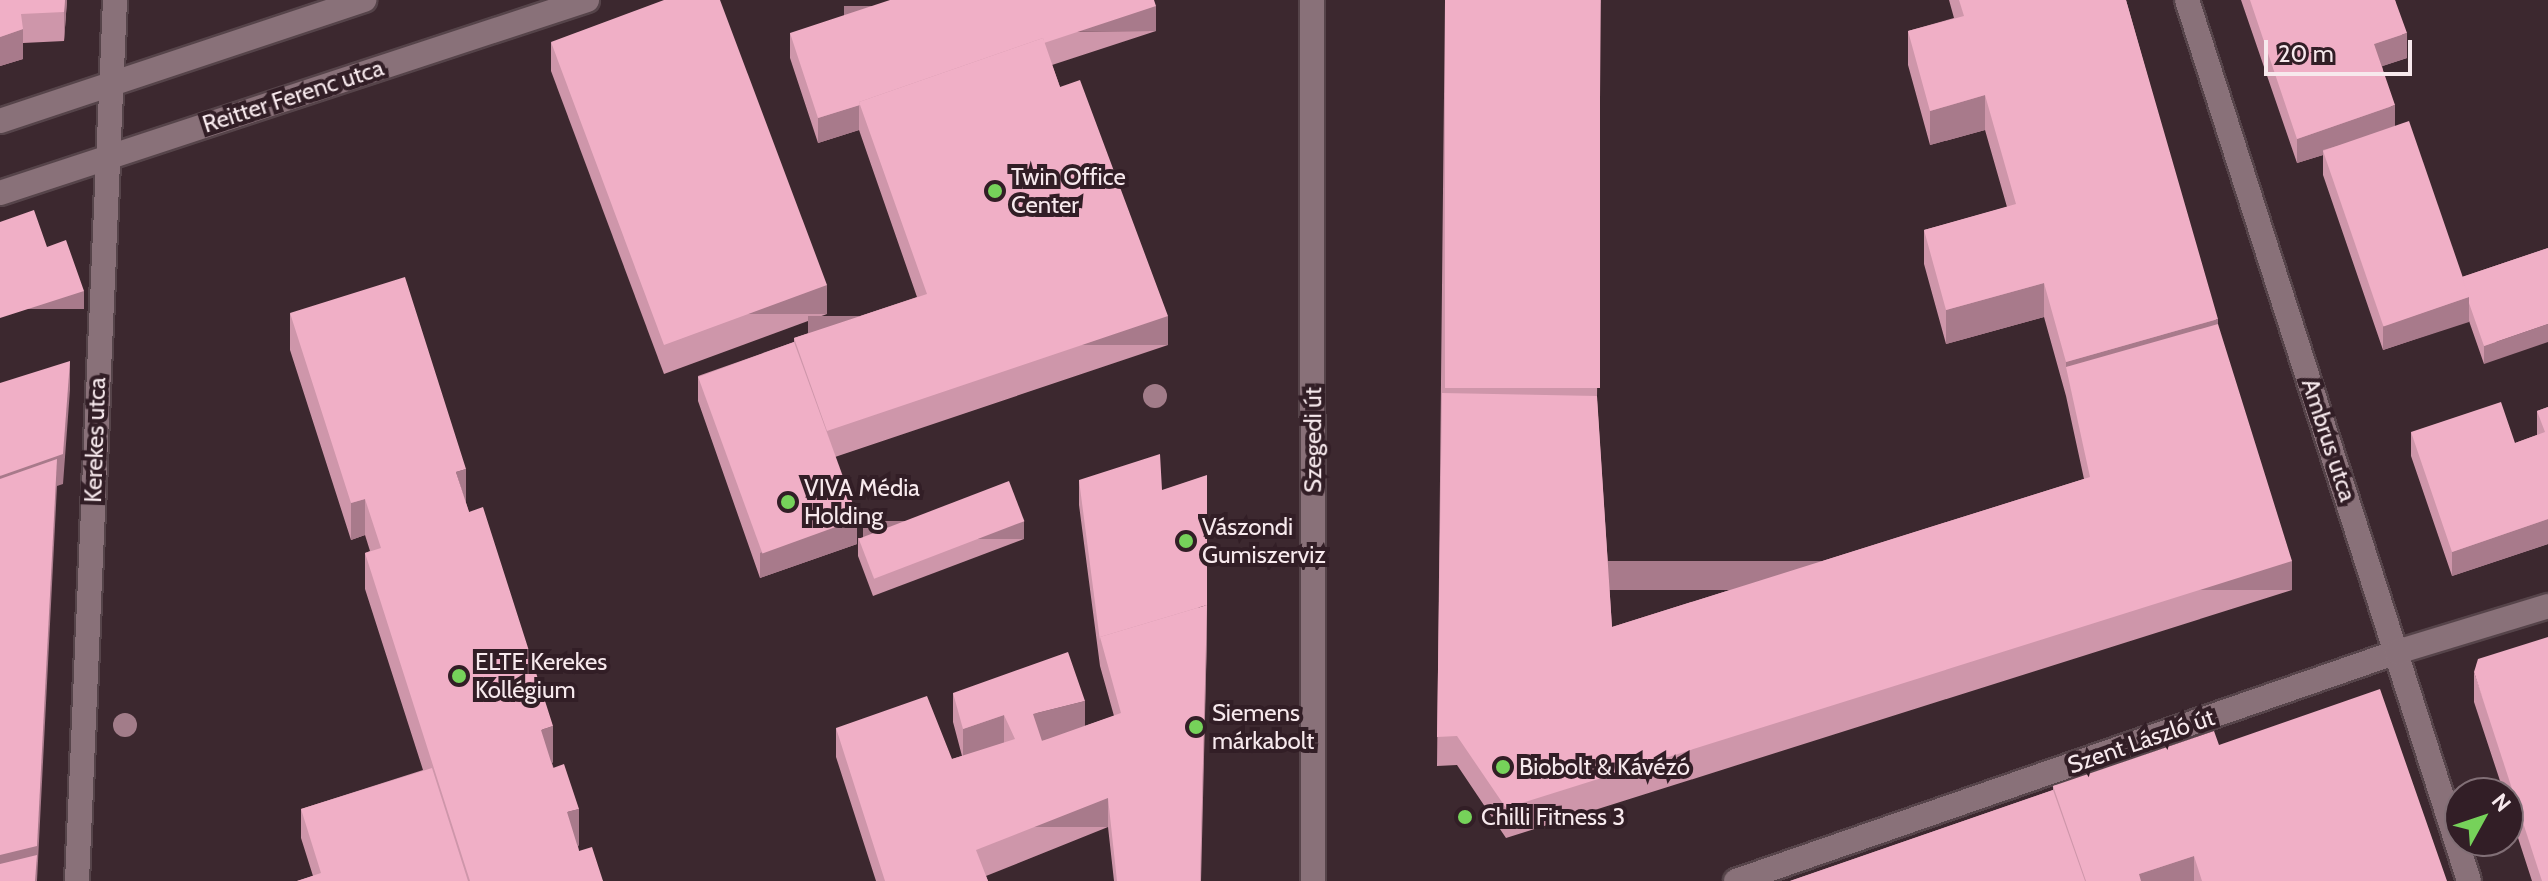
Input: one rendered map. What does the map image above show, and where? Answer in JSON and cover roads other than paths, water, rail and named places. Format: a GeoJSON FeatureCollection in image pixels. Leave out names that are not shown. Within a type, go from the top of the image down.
{"type":"FeatureCollection","features":[{"type":"Feature","properties":{"kind":"street","name":"Kerekes utca"},"geometry":{"type":"LineString","coordinates":[[77,881],[115,0]]}},
{"type":"Feature","properties":{"kind":"street"},"geometry":{"type":"LineString","coordinates":[[0,121],[364,0]]}},
{"type":"Feature","properties":{"kind":"street","name":"Reitter Ferenc utca"},"geometry":{"type":"LineString","coordinates":[[0,193],[587,0]]}},
{"type":"Feature","properties":{"kind":"street","name":"Szegedi út"},"geometry":{"type":"LineString","coordinates":[[1312,0],[1313,881]]}},
{"type":"Feature","properties":{"kind":"street","name":"Ambrus utca"},"geometry":{"type":"LineString","coordinates":[[2187,0],[2469,881]]}},
{"type":"Feature","properties":{"kind":"street","name":"Szent László út"},"geometry":{"type":"LineString","coordinates":[[1736,881],[2397,652],[2548,606]]}},
{"type":"Feature","properties":{"kind":"place","name":"Twin Office Center"},"geometry":{"type":"Point","coordinates":[995,191]}},
{"type":"Feature","properties":{"kind":"place","name":"VIVA Média Holding"},"geometry":{"type":"Point","coordinates":[788,502]}},
{"type":"Feature","properties":{"kind":"place","name":"Vászondi Gumiszerviz"},"geometry":{"type":"Point","coordinates":[1186,541]}},
{"type":"Feature","properties":{"kind":"place","name":"ELTE Kerekes Kollégium"},"geometry":{"type":"Point","coordinates":[459,676]}},
{"type":"Feature","properties":{"kind":"place","name":"Siemens márkabolt"},"geometry":{"type":"Point","coordinates":[1196,727]}},
{"type":"Feature","properties":{"kind":"place","name":"Biobolt & Kávézó"},"geometry":{"type":"Point","coordinates":[1503,767]}},
{"type":"Feature","properties":{"kind":"place","name":"Chilli Fitness 3"},"geometry":{"type":"Point","coordinates":[1465,817]}}]}
